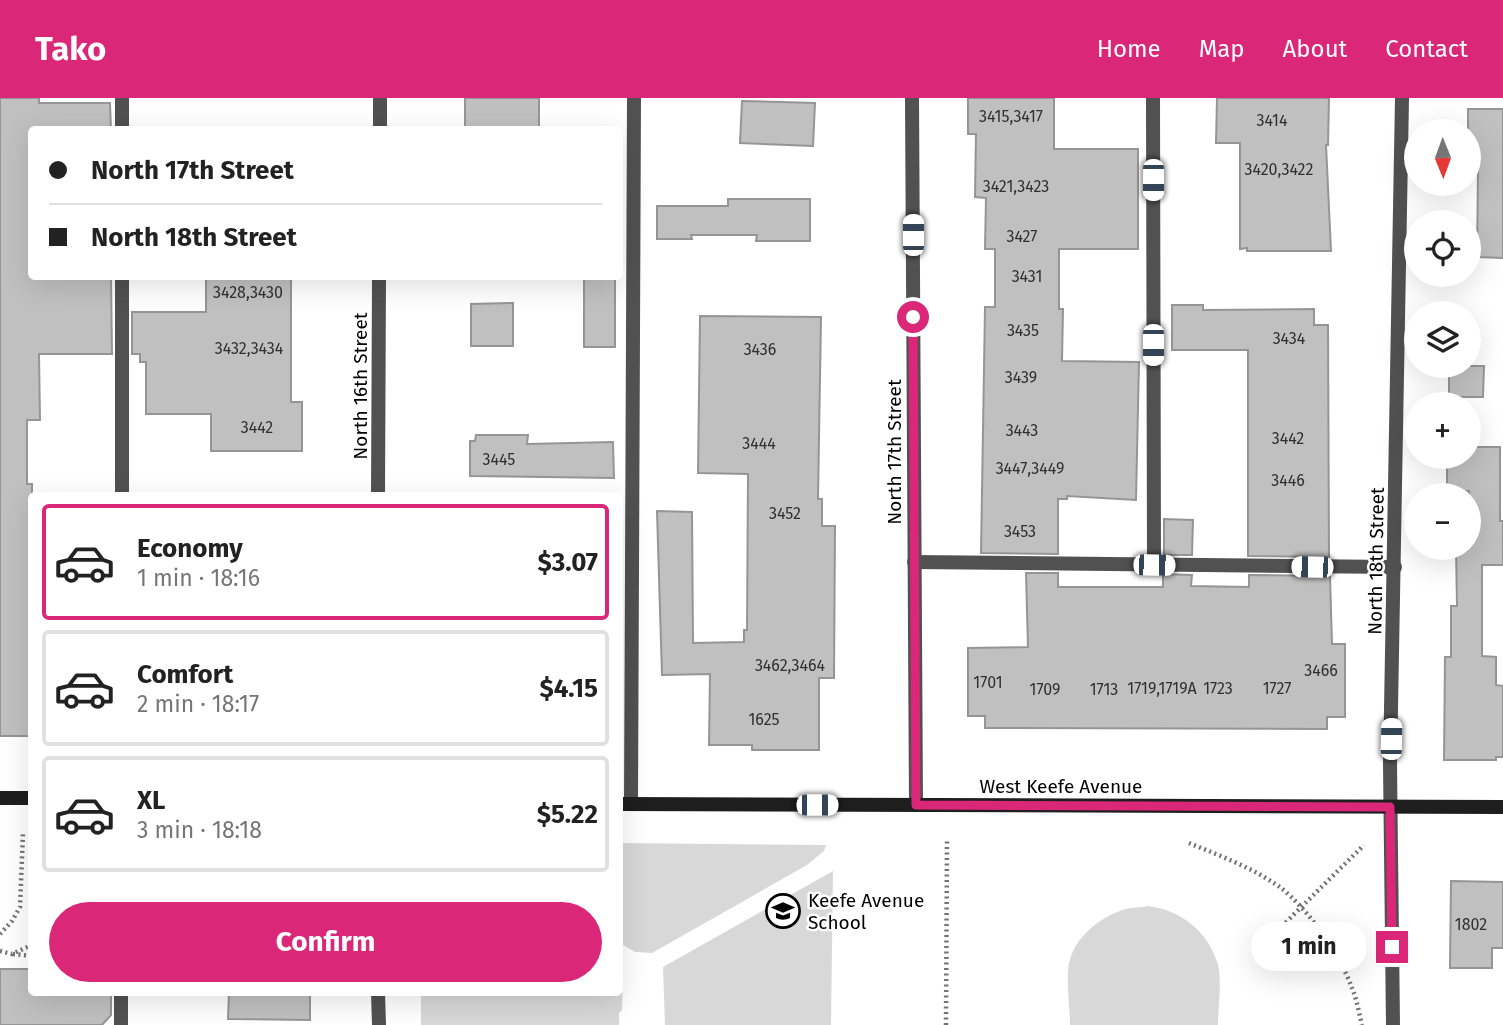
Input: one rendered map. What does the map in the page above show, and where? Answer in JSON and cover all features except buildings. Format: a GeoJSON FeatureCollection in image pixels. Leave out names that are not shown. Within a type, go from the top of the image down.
{"type":"FeatureCollection","features":[{"type":"Feature","properties":{"kind":"street"},"geometry":{"type":"LineString","coordinates":[[122,98],[122,126]]}},
{"type":"Feature","properties":{"kind":"street"},"geometry":{"type":"LineString","coordinates":[[380,98],[380,126]]}},
{"type":"Feature","properties":{"kind":"street"},"geometry":{"type":"LineString","coordinates":[[625,804],[635,98]]}},
{"type":"Feature","properties":{"kind":"street","name":"North 17th Street"},"geometry":{"type":"LineString","coordinates":[[912,98],[916,805]]}},
{"type":"Feature","properties":{"kind":"street"},"geometry":{"type":"LineString","coordinates":[[1153,98],[1154,565]]}},
{"type":"Feature","properties":{"kind":"street","name":"North 18th Street"},"geometry":{"type":"LineString","coordinates":[[1393,1025],[1390,807],[1402,98]]}},
{"type":"Feature","properties":{"kind":"street"},"geometry":{"type":"LineString","coordinates":[[122,280],[122,492]]}},
{"type":"Feature","properties":{"kind":"street","name":"North 16th Street"},"geometry":{"type":"LineString","coordinates":[[378,492],[379,280]]}},
{"type":"Feature","properties":{"kind":"street"},"geometry":{"type":"LineString","coordinates":[[914,562],[1395,567]]}},
{"type":"Feature","properties":{"kind":"street"},"geometry":{"type":"LineString","coordinates":[[0,798],[28,798]]}},
{"type":"Feature","properties":{"kind":"street","name":"West Keefe Avenue"},"geometry":{"type":"LineString","coordinates":[[625,804],[1503,807]]}},
{"type":"Feature","properties":{"kind":"street"},"geometry":{"type":"LineString","coordinates":[[121,996],[121,1025]]}},
{"type":"Feature","properties":{"kind":"street"},"geometry":{"type":"LineString","coordinates":[[378,996],[379,1025]]}},
{"type":"Feature","properties":{"kind":"path"},"geometry":{"type":"LineString","coordinates":[[0,934],[20,907],[23,833]]}},
{"type":"Feature","properties":{"kind":"path"},"geometry":{"type":"LineString","coordinates":[[946,1025],[947,840]]}},
{"type":"Feature","properties":{"kind":"path"},"geometry":{"type":"LineString","coordinates":[[1189,843],[1246,868],[1279,887],[1302,906],[1333,950],[1352,987],[1362,1025]]}},
{"type":"Feature","properties":{"kind":"path"},"geometry":{"type":"LineString","coordinates":[[1270,939],[1364,845]]}},
{"type":"Feature","properties":{"kind":"path"},"geometry":{"type":"LineString","coordinates":[[12,954],[28,947]]}},
{"type":"Feature","properties":{"kind":"path"},"geometry":{"type":"LineString","coordinates":[[0,951],[28,956]]}},
{"type":"Feature","properties":{"kind":"shaded area"},"geometry":{"type":"Polygon","coordinates":[[[623,843],[826,845],[824,851],[807,865],[652,953],[635,952],[623,945],[623,843]]]}},
{"type":"Feature","properties":{"kind":"shaded area"},"geometry":{"type":"Polygon","coordinates":[[[833,871],[831,1025],[665,1025],[663,967],[833,871]]]}},
{"type":"Feature","properties":{"kind":"shaded area"},"geometry":{"type":"Polygon","coordinates":[[[1148,906],[1172,912],[1182,918],[1208,942],[1219,972],[1218,1025],[1070,1025],[1069,966],[1078,942],[1092,927],[1109,916],[1126,909],[1148,906]]]}},
{"type":"Feature","properties":{"kind":"shaded area"},"geometry":{"type":"Polygon","coordinates":[[[421,996],[622,996],[619,1025],[421,1025],[421,996]]]}},
{"type":"Feature","properties":{"kind":"place","name":"Keefe Avenue School"},"geometry":{"type":"Point","coordinates":[783,911]}},
{"type":"Feature","properties":{"kind":"route"},"geometry":{"type":"LineString","coordinates":[[913,317],[916,805],[1390,807],[1392,947]]}}]}
